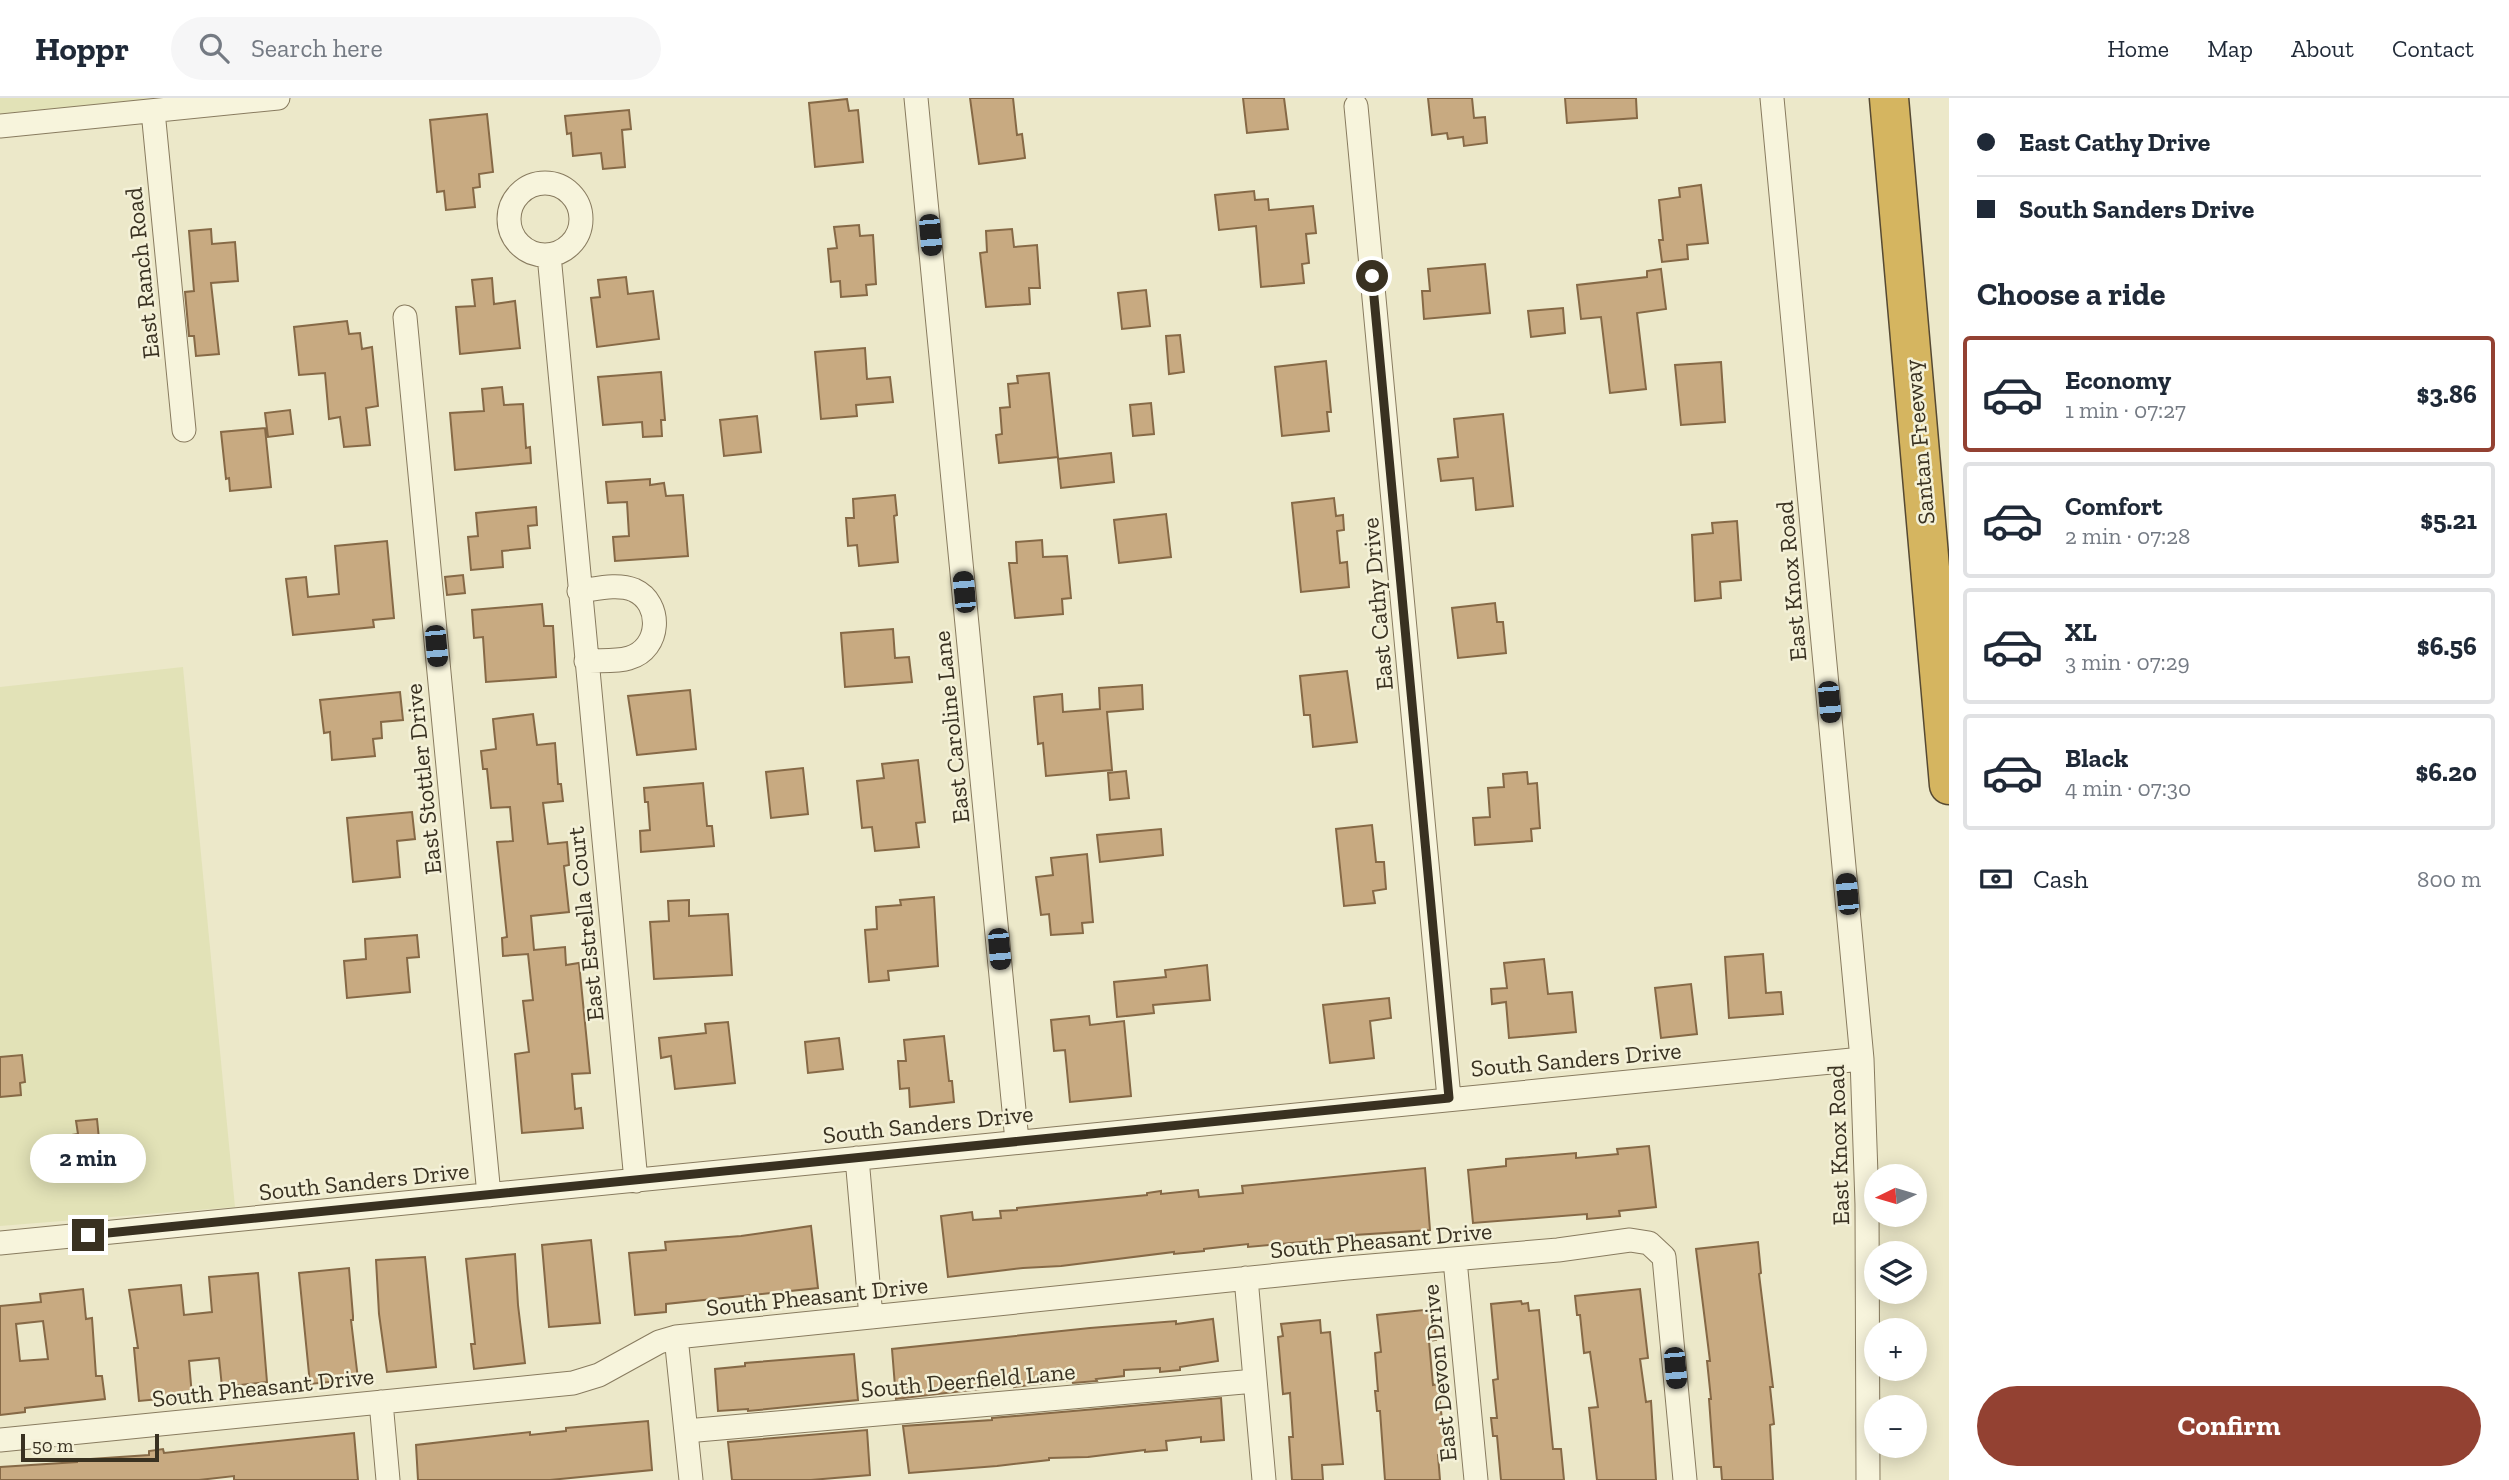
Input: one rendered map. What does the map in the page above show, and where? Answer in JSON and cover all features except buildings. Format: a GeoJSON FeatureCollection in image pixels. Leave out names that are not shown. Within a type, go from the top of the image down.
{"type":"FeatureCollection","features":[{"type":"Feature","properties":{"kind":"highway","name":"Santan Freeway"},"geometry":{"type":"LineString","coordinates":[[1889,98],[1949,785]]}},
{"type":"Feature","properties":{"kind":"street"},"geometry":{"type":"LineString","coordinates":[[0,126],[278,98]]}},
{"type":"Feature","properties":{"kind":"street","name":"East Caroline Lane"},"geometry":{"type":"LineString","coordinates":[[916,98],[1017,1141]]}},
{"type":"Feature","properties":{"kind":"street","name":"East Knox Road"},"geometry":{"type":"LineString","coordinates":[[1772,98],[1862,1059],[1867,1204],[1867,1480]]}},
{"type":"Feature","properties":{"kind":"street","name":"East Cathy Drive"},"geometry":{"type":"LineString","coordinates":[[1356,106],[1449,1098]]}},
{"type":"Feature","properties":{"kind":"street","name":"East Ranch Road"},"geometry":{"type":"LineString","coordinates":[[153,111],[184,429]]}},
{"type":"Feature","properties":{"kind":"street","name":"East Estrella Court"},"geometry":{"type":"LineString","coordinates":[[549,255],[636,1181]]}},
{"type":"Feature","properties":{"kind":"street","name":"East Stottler Drive"},"geometry":{"type":"LineString","coordinates":[[405,317],[489,1195]]}},
{"type":"Feature","properties":{"kind":"street"},"geometry":{"type":"LineString","coordinates":[[579,591],[625,587],[636,591],[652,607],[655,619],[649,643],[641,652],[631,657],[586,661]]}},
{"type":"Feature","properties":{"kind":"street","name":"South Sanders Drive"},"geometry":{"type":"LineString","coordinates":[[0,1243],[1862,1059]]}},
{"type":"Feature","properties":{"kind":"street"},"geometry":{"type":"LineString","coordinates":[[857,1158],[871,1317]]}},
{"type":"Feature","properties":{"kind":"street","name":"South Pheasant Drive"},"geometry":{"type":"LineString","coordinates":[[0,1440],[573,1383],[599,1376],[659,1342],[677,1337],[1246,1278],[1455,1260],[1630,1240],[1649,1243],[1664,1257],[1685,1480]]}},
{"type":"Feature","properties":{"kind":"street","name":"East Devon Drive"},"geometry":{"type":"LineString","coordinates":[[1455,1260],[1476,1480]]}},
{"type":"Feature","properties":{"kind":"street"},"geometry":{"type":"LineString","coordinates":[[1246,1278],[1264,1480]]}},
{"type":"Feature","properties":{"kind":"street"},"geometry":{"type":"LineString","coordinates":[[677,1337],[690,1480]]}},
{"type":"Feature","properties":{"kind":"street","name":"South Deerfield Lane"},"geometry":{"type":"LineString","coordinates":[[686,1431],[1255,1381]]}},
{"type":"Feature","properties":{"kind":"street"},"geometry":{"type":"LineString","coordinates":[[381,1402],[388,1480]]}},
{"type":"Feature","properties":{"kind":"green space"},"geometry":{"type":"Polygon","coordinates":[[[0,98],[175,98],[0,116],[0,98]]]}},
{"type":"Feature","properties":{"kind":"green space"},"geometry":{"type":"Polygon","coordinates":[[[183,667],[235,1207],[0,1226],[0,687],[183,667]]]}},
{"type":"Feature","properties":{"kind":"route"},"geometry":{"type":"LineString","coordinates":[[88,1235],[1449,1098],[1372,276]]}}]}
